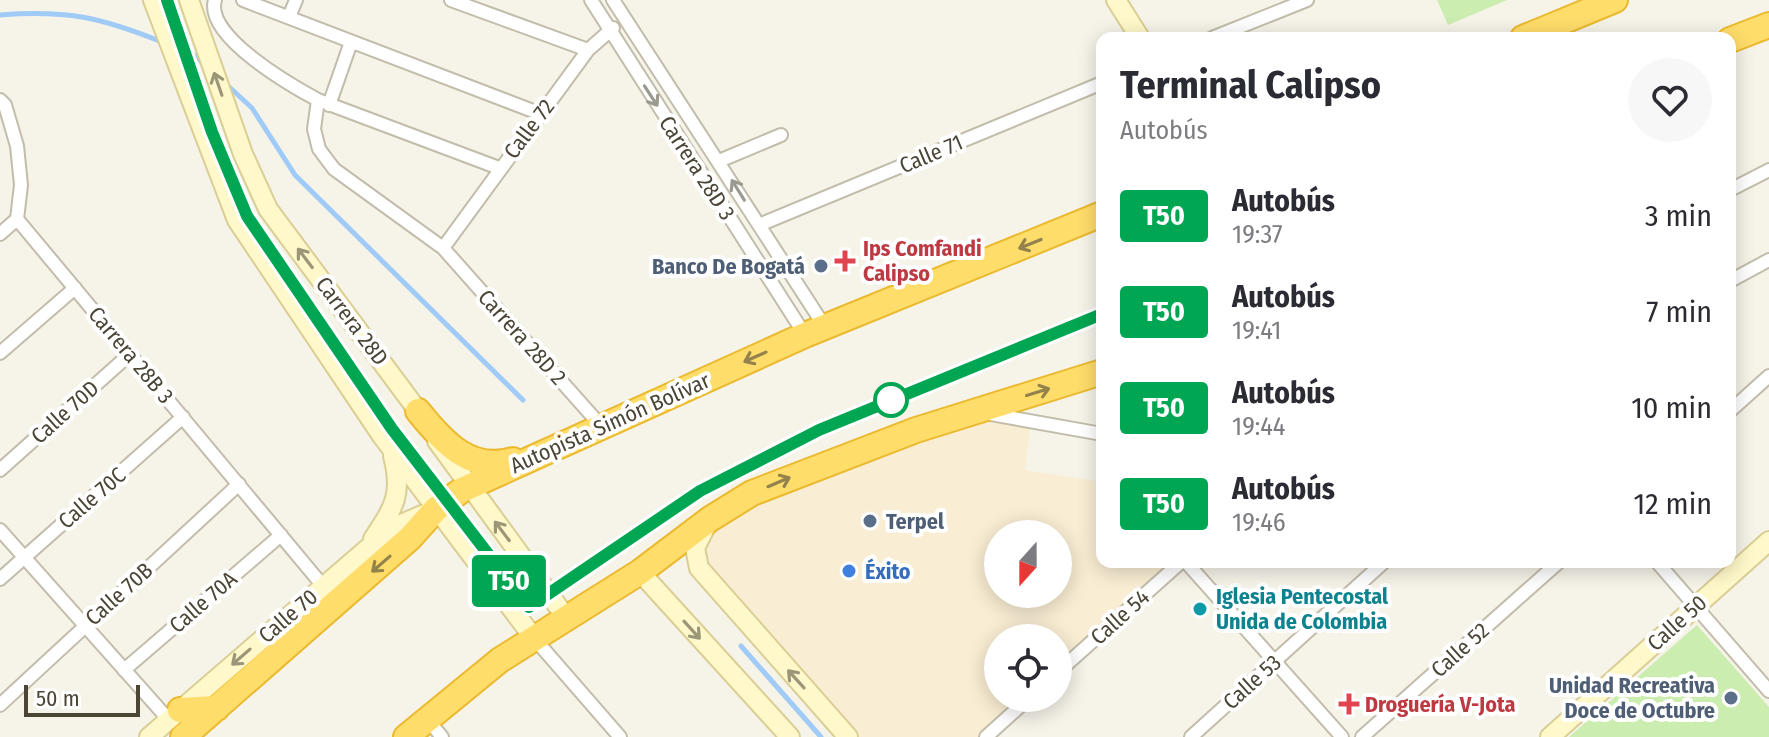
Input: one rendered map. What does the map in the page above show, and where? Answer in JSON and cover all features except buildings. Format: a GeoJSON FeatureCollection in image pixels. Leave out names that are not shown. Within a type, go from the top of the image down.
{"type":"FeatureCollection","features":[{"type":"Feature","properties":{"kind":"highway"},"geometry":{"type":"LineString","coordinates":[[1538,32],[1615,0]]}},
{"type":"Feature","properties":{"kind":"highway"},"geometry":{"type":"LineString","coordinates":[[1736,38],[1769,25]]}},
{"type":"Feature","properties":{"kind":"highway","name":"Autopista Simón Bolívar"},"geometry":{"type":"LineString","coordinates":[[177,722],[217,708],[410,538],[436,509],[469,487],[815,331],[1096,216]]}},
{"type":"Feature","properties":{"kind":"highway"},"geometry":{"type":"LineString","coordinates":[[406,737],[435,728],[533,637],[640,572],[710,519],[752,493],[974,411],[1096,374]]}},
{"type":"Feature","properties":{"kind":"highway"},"geometry":{"type":"LineString","coordinates":[[418,411],[446,445],[479,461],[503,463],[550,449]]}},
{"type":"Feature","properties":{"kind":"street","name":"Carrera 28D"},"geometry":{"type":"LineString","coordinates":[[153,0],[237,220],[382,436],[533,637]]}},
{"type":"Feature","properties":{"kind":"street"},"geometry":{"type":"LineString","coordinates":[[215,0],[213,7],[219,23],[273,75],[324,102],[499,168]]}},
{"type":"Feature","properties":{"kind":"street"},"geometry":{"type":"LineString","coordinates":[[243,0],[541,114]]}},
{"type":"Feature","properties":{"kind":"street"},"geometry":{"type":"LineString","coordinates":[[289,17],[296,0]]}},
{"type":"Feature","properties":{"kind":"street"},"geometry":{"type":"LineString","coordinates":[[451,0],[588,50]]}},
{"type":"Feature","properties":{"kind":"street","name":"Carrera 28D 3"},"geometry":{"type":"LineString","coordinates":[[591,0],[815,331]]}},
{"type":"Feature","properties":{"kind":"street","name":"Carrera 28D 3"},"geometry":{"type":"LineString","coordinates":[[613,0],[759,225],[815,331]]}},
{"type":"Feature","properties":{"kind":"street"},"geometry":{"type":"LineString","coordinates":[[1116,0],[1136,32]]}},
{"type":"Feature","properties":{"kind":"street"},"geometry":{"type":"LineString","coordinates":[[1227,32],[1307,0]]}},
{"type":"Feature","properties":{"kind":"street","name":"Carrera 28D"},"geometry":{"type":"LineString","coordinates":[[192,7],[243,154],[268,209],[565,616]]}},
{"type":"Feature","properties":{"kind":"street","name":"Calle 72"},"geometry":{"type":"LineString","coordinates":[[443,248],[588,50],[609,30],[626,20]]}},
{"type":"Feature","properties":{"kind":"street","name":"Carrera 28D 2"},"geometry":{"type":"LineString","coordinates":[[351,42],[314,129],[319,149],[334,169],[443,248],[602,427]]}},
{"type":"Feature","properties":{"kind":"street","name":"Calle 71"},"geometry":{"type":"LineString","coordinates":[[759,225],[1096,85]]}},
{"type":"Feature","properties":{"kind":"street"},"geometry":{"type":"LineString","coordinates":[[0,100],[17,146],[21,185],[17,219],[0,234]]}},
{"type":"Feature","properties":{"kind":"street"},"geometry":{"type":"LineString","coordinates":[[719,161],[781,135]]}},
{"type":"Feature","properties":{"kind":"street"},"geometry":{"type":"LineString","coordinates":[[1736,187],[1769,170]]}},
{"type":"Feature","properties":{"kind":"street","name":"Carrera 28B 3"},"geometry":{"type":"LineString","coordinates":[[17,219],[323,586]]}},
{"type":"Feature","properties":{"kind":"street"},"geometry":{"type":"LineString","coordinates":[[1736,278],[1769,260]]}},
{"type":"Feature","properties":{"kind":"street"},"geometry":{"type":"LineString","coordinates":[[0,353],[75,288]]}},
{"type":"Feature","properties":{"kind":"street","name":"Calle 70D"},"geometry":{"type":"LineString","coordinates":[[0,470],[130,354]]}},
{"type":"Feature","properties":{"kind":"street"},"geometry":{"type":"LineString","coordinates":[[1736,406],[1769,376]]}},
{"type":"Feature","properties":{"kind":"street"},"geometry":{"type":"LineString","coordinates":[[974,411],[1096,433]]}},
{"type":"Feature","properties":{"kind":"street","name":"Calle 70C"},"geometry":{"type":"LineString","coordinates":[[0,579],[183,417]]}},
{"type":"Feature","properties":{"kind":"street"},"geometry":{"type":"LineString","coordinates":[[367,549],[397,500],[393,457],[382,436]]}},
{"type":"Feature","properties":{"kind":"street","name":"Calle 70B"},"geometry":{"type":"LineString","coordinates":[[0,705],[239,484]]}},
{"type":"Feature","properties":{"kind":"street","name":"Calle 70"},"geometry":{"type":"LineString","coordinates":[[149,737],[177,722],[367,549],[399,525],[436,509]]}},
{"type":"Feature","properties":{"kind":"street"},"geometry":{"type":"LineString","coordinates":[[710,519],[695,548],[699,568],[848,737]]}},
{"type":"Feature","properties":{"kind":"street"},"geometry":{"type":"LineString","coordinates":[[0,530],[124,670],[177,722]]}},
{"type":"Feature","properties":{"kind":"street","name":"Calle 70A"},"geometry":{"type":"LineString","coordinates":[[124,670],[281,535]]}},
{"type":"Feature","properties":{"kind":"street","name":"Calle 50"},"geometry":{"type":"LineString","coordinates":[[1550,737],[1769,541]]}},
{"type":"Feature","properties":{"kind":"street","name":"Calle 54"},"geometry":{"type":"LineString","coordinates":[[1072,660],[1176,568]]}},
{"type":"Feature","properties":{"kind":"street"},"geometry":{"type":"LineString","coordinates":[[1189,568],[1342,737]]}},
{"type":"Feature","properties":{"kind":"street","name":"Calle 53"},"geometry":{"type":"LineString","coordinates":[[1191,737],[1377,568]]}},
{"type":"Feature","properties":{"kind":"street","name":"Calle 52"},"geometry":{"type":"LineString","coordinates":[[1362,737],[1552,568]]}},
{"type":"Feature","properties":{"kind":"street"},"geometry":{"type":"LineString","coordinates":[[1662,568],[1769,691]]}},
{"type":"Feature","properties":{"kind":"street"},"geometry":{"type":"LineString","coordinates":[[640,572],[790,737]]}},
{"type":"Feature","properties":{"kind":"street"},"geometry":{"type":"LineString","coordinates":[[533,637],[620,737]]}},
{"type":"Feature","properties":{"kind":"street"},"geometry":{"type":"LineString","coordinates":[[986,737],[1014,712]]}},
{"type":"Feature","properties":{"kind":"shaded area","name":"Éxito"},"geometry":{"type":"Polygon","coordinates":[[[974,411],[1031,422],[1025,470],[1096,481],[1096,568],[1174,568],[1072,659],[1072,624],[984,624],[984,712],[1014,712],[986,737],[848,737],[695,548],[710,519],[974,411]]]}},
{"type":"Feature","properties":{"kind":"green space"},"geometry":{"type":"Polygon","coordinates":[[[1437,0],[1507,0],[1448,25],[1437,0]]]}},
{"type":"Feature","properties":{"kind":"green space"},"geometry":{"type":"Polygon","coordinates":[[[1697,625],[1769,707],[1769,737],[1569,737],[1697,625]]]}},
{"type":"Feature","properties":{"kind":"waterway"},"geometry":{"type":"LineString","coordinates":[[0,15],[83,17],[162,42]]}},
{"type":"Feature","properties":{"kind":"waterway"},"geometry":{"type":"LineString","coordinates":[[175,47],[192,53],[204,64]]}},
{"type":"Feature","properties":{"kind":"waterway"},"geometry":{"type":"LineString","coordinates":[[226,84],[252,108],[295,175],[523,400]]}},
{"type":"Feature","properties":{"kind":"waterway"},"geometry":{"type":"LineString","coordinates":[[741,646],[821,737]]}},
{"type":"Feature","properties":{"kind":"bus line","name":"T50"},"geometry":{"type":"LineString","coordinates":[[167,0],[212,132],[247,216],[392,429],[529,607],[700,491],[819,430],[1096,316]]}},
{"type":"Feature","properties":{"kind":"place","name":"Ips Comfandi Calipso"},"geometry":{"type":"Point","coordinates":[845,261]}},
{"type":"Feature","properties":{"kind":"place","name":"Banco De Bogatá"},"geometry":{"type":"Point","coordinates":[821,266]}},
{"type":"Feature","properties":{"kind":"place","name":"Terpel"},"geometry":{"type":"Point","coordinates":[870,521]}},
{"type":"Feature","properties":{"kind":"place","name":"Éxito"},"geometry":{"type":"Point","coordinates":[849,571]}},
{"type":"Feature","properties":{"kind":"place","name":"Iglesia Pentecostal Unida de Colombia"},"geometry":{"type":"Point","coordinates":[1200,609]}},
{"type":"Feature","properties":{"kind":"place","name":"Unidad Recreativa Doce de Octubre"},"geometry":{"type":"Point","coordinates":[1731,698]}},
{"type":"Feature","properties":{"kind":"place","name":"Droguería V-Jota"},"geometry":{"type":"Point","coordinates":[1349,704]}}]}
